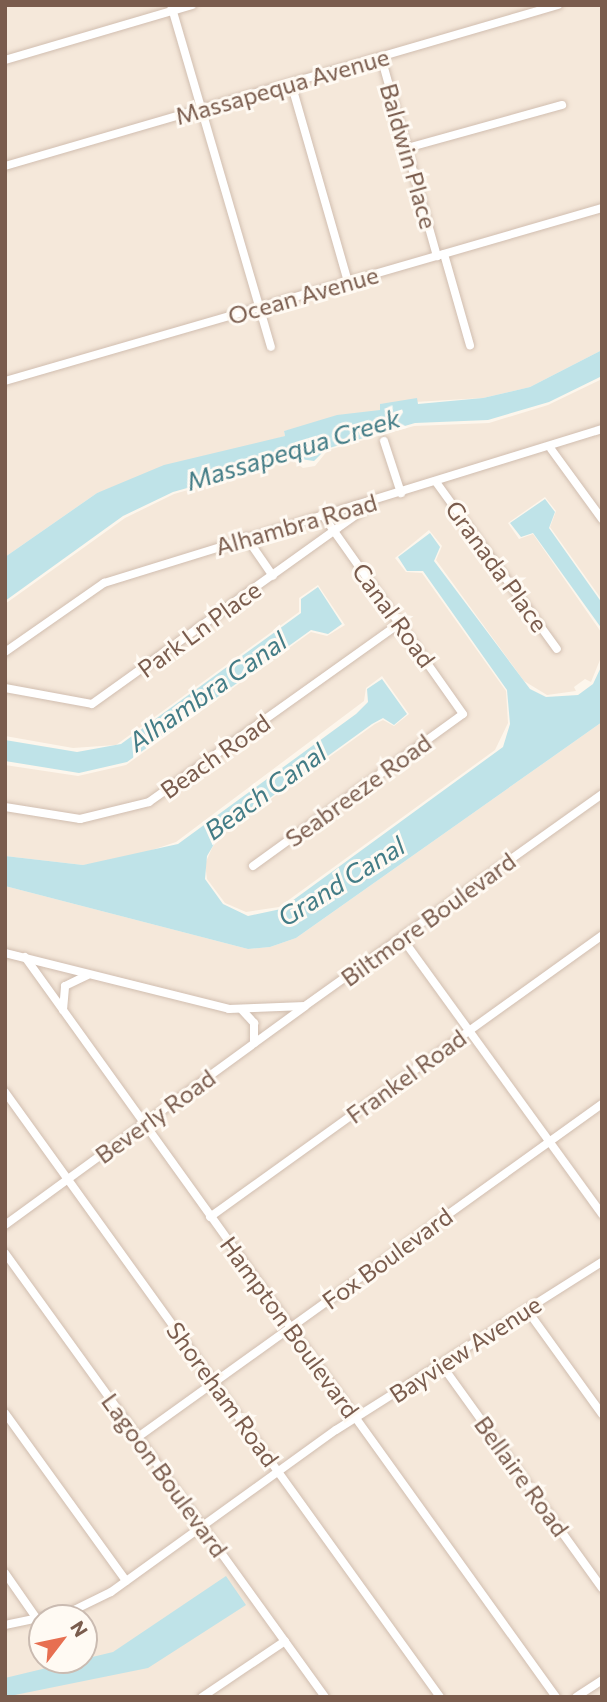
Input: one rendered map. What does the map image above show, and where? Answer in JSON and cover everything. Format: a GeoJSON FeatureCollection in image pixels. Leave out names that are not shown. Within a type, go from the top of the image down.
{"type":"FeatureCollection","features":[{"type":"Feature","properties":{"kind":"street"},"geometry":{"type":"LineString","coordinates":[[5,60],[172,8],[192,5]]}},
{"type":"Feature","properties":{"kind":"street","name":"Massapequa Avenue"},"geometry":{"type":"LineString","coordinates":[[5,166],[558,5]]}},
{"type":"Feature","properties":{"kind":"street"},"geometry":{"type":"LineString","coordinates":[[172,8],[271,347]]}},
{"type":"Feature","properties":{"kind":"street","name":"Baldwin Place"},"geometry":{"type":"LineString","coordinates":[[382,57],[407,148],[470,345]]}},
{"type":"Feature","properties":{"kind":"street"},"geometry":{"type":"LineString","coordinates":[[291,83],[348,282]]}},
{"type":"Feature","properties":{"kind":"street"},"geometry":{"type":"LineString","coordinates":[[407,148],[562,104]]}},
{"type":"Feature","properties":{"kind":"street","name":"Ocean Avenue"},"geometry":{"type":"LineString","coordinates":[[5,382],[602,208]]}},
{"type":"Feature","properties":{"kind":"street","name":"Alhambra Road"},"geometry":{"type":"LineString","coordinates":[[5,652],[104,583],[246,537],[324,517],[551,449],[602,429]]}},
{"type":"Feature","properties":{"kind":"street"},"geometry":{"type":"LineString","coordinates":[[384,441],[401,493]]}},
{"type":"Feature","properties":{"kind":"street"},"geometry":{"type":"LineString","coordinates":[[551,449],[602,519]]}},
{"type":"Feature","properties":{"kind":"street","name":"Granada Place"},"geometry":{"type":"LineString","coordinates":[[436,482],[557,649]]}},
{"type":"Feature","properties":{"kind":"street","name":"Park Ln Place"},"geometry":{"type":"LineString","coordinates":[[5,688],[92,704],[376,500]]}},
{"type":"Feature","properties":{"kind":"street","name":"Canal Road"},"geometry":{"type":"LineString","coordinates":[[324,517],[463,714]]}},
{"type":"Feature","properties":{"kind":"street"},"geometry":{"type":"LineString","coordinates":[[246,537],[272,576]]}},
{"type":"Feature","properties":{"kind":"street","name":"Beach Road"},"geometry":{"type":"LineString","coordinates":[[5,807],[80,818],[149,802],[400,623]]}},
{"type":"Feature","properties":{"kind":"street","name":"Seabreeze Road"},"geometry":{"type":"LineString","coordinates":[[253,866],[463,714]]}},
{"type":"Feature","properties":{"kind":"street","name":"Biltmore Boulevard"},"geometry":{"type":"LineString","coordinates":[[305,1006],[602,794]]}},
{"type":"Feature","properties":{"kind":"street","name":"Frankel Road"},"geometry":{"type":"LineString","coordinates":[[211,1217],[602,935]]}},
{"type":"Feature","properties":{"kind":"street"},"geometry":{"type":"LineString","coordinates":[[402,937],[602,1214]]}},
{"type":"Feature","properties":{"kind":"street"},"geometry":{"type":"LineString","coordinates":[[5,953],[242,1010],[305,1006]]}},
{"type":"Feature","properties":{"kind":"street","name":"Hampton Boulevard"},"geometry":{"type":"LineString","coordinates":[[24,957],[556,1697]]}},
{"type":"Feature","properties":{"kind":"street"},"geometry":{"type":"LineString","coordinates":[[63,1010],[65,986],[89,975]]}},
{"type":"Feature","properties":{"kind":"street","name":"Beverly Road"},"geometry":{"type":"LineString","coordinates":[[5,1225],[305,1006]]}},
{"type":"Feature","properties":{"kind":"street"},"geometry":{"type":"LineString","coordinates":[[242,1010],[254,1023],[254,1043]]}},
{"type":"Feature","properties":{"kind":"street","name":"Shoreham Road"},"geometry":{"type":"LineString","coordinates":[[5,1092],[440,1697]]}},
{"type":"Feature","properties":{"kind":"street","name":"Fox Boulevard"},"geometry":{"type":"LineString","coordinates":[[138,1437],[602,1104]]}},
{"type":"Feature","properties":{"kind":"street","name":"Lagoon Boulevard"},"geometry":{"type":"LineString","coordinates":[[5,1253],[324,1697]]}},
{"type":"Feature","properties":{"kind":"street","name":"Bayview Avenue"},"geometry":{"type":"LineString","coordinates":[[87,1604],[126,1581],[356,1419],[602,1262]]}},
{"type":"Feature","properties":{"kind":"street"},"geometry":{"type":"LineString","coordinates":[[527,1310],[602,1414]]}},
{"type":"Feature","properties":{"kind":"street","name":"Bellaire Road"},"geometry":{"type":"LineString","coordinates":[[441,1364],[602,1588]]}},
{"type":"Feature","properties":{"kind":"street"},"geometry":{"type":"LineString","coordinates":[[5,1413],[126,1581]]}},
{"type":"Feature","properties":{"kind":"street"},"geometry":{"type":"LineString","coordinates":[[5,1573],[28,1606]]}},
{"type":"Feature","properties":{"kind":"street","name":"Bayview Avenue"},"geometry":{"type":"LineString","coordinates":[[5,1625],[28,1621]]}},
{"type":"Feature","properties":{"kind":"street"},"geometry":{"type":"LineString","coordinates":[[206,1696],[285,1641]]}},
{"type":"Feature","properties":{"kind":"street"},"geometry":{"type":"LineString","coordinates":[[576,1697],[602,1680]]}},
{"type":"Feature","properties":{"kind":"shaded area"},"geometry":{"type":"Polygon","coordinates":[[[5,5],[602,5],[602,350],[530,387],[483,398],[380,404],[381,410],[284,431],[285,436],[97,493],[5,557],[5,5]]]}},
{"type":"Feature","properties":{"kind":"shaded area"},"geometry":{"type":"Polygon","coordinates":[[[602,379],[602,600],[550,527],[556,511],[545,497],[508,523],[519,539],[533,534],[601,632],[602,655],[591,682],[585,679],[574,687],[576,691],[547,695],[524,681],[436,560],[442,546],[429,530],[395,558],[406,572],[422,573],[506,691],[508,723],[495,750],[279,907],[246,912],[225,903],[207,879],[205,864],[212,848],[221,835],[375,724],[383,720],[394,726],[409,714],[382,676],[366,688],[364,701],[176,842],[125,859],[83,865],[5,856],[5,765],[78,776],[126,765],[311,632],[327,636],[345,625],[318,585],[299,598],[299,612],[116,745],[73,748],[5,736],[5,604],[125,518],[174,494],[292,460],[303,468],[315,466],[328,450],[414,426],[489,423],[548,405],[602,379]]]}},
{"type":"Feature","properties":{"kind":"shaded area"},"geometry":{"type":"Polygon","coordinates":[[[602,722],[602,1697],[5,1697],[5,886],[248,949],[270,947],[296,938],[602,722]]]}},
{"type":"Feature","properties":{"kind":"water","name":"Massapequa Creek"},"geometry":{"type":"Polygon","coordinates":[[[602,350],[602,376],[549,402],[488,420],[415,423],[326,449],[314,461],[293,458],[173,492],[123,516],[5,601],[5,557],[97,493],[164,465],[285,436],[284,431],[337,415],[380,410],[380,404],[417,398],[418,404],[483,398],[530,387],[602,350]]]}},
{"type":"Feature","properties":{"kind":"water"},"geometry":{"type":"Polygon","coordinates":[[[545,499],[555,512],[549,528],[602,603],[602,629],[533,533],[521,537],[510,523],[545,499]]]}},
{"type":"Feature","properties":{"kind":"water"},"geometry":{"type":"Polygon","coordinates":[[[430,533],[440,547],[434,561],[530,689],[546,697],[578,695],[593,684],[602,665],[602,722],[296,938],[270,947],[248,949],[5,886],[5,856],[83,865],[178,844],[356,714],[368,702],[367,689],[382,679],[407,714],[394,725],[383,718],[372,724],[220,834],[207,856],[205,879],[223,904],[248,916],[281,909],[503,747],[510,724],[507,690],[423,571],[407,571],[398,557],[430,533]]]}},
{"type":"Feature","properties":{"kind":"water","name":"Alhambra Canal"},"geometry":{"type":"Polygon","coordinates":[[[318,587],[342,624],[328,634],[311,630],[127,762],[79,773],[5,761],[5,740],[77,752],[121,744],[301,613],[301,599],[318,587]]]}},
{"type":"Feature","properties":{"kind":"water"},"geometry":{"type":"Polygon","coordinates":[[[226,1576],[246,1605],[148,1668],[5,1697],[5,1678],[28,1672],[98,1674],[98,1656],[113,1652],[226,1576]]]}},
{"type":"Feature","properties":{"kind":"water label","name":"Beach Canal"},"geometry":{"type":"Point","coordinates":[265,791]}},
{"type":"Feature","properties":{"kind":"water label","name":"Grand Canal"},"geometry":{"type":"Point","coordinates":[341,881]}}]}
